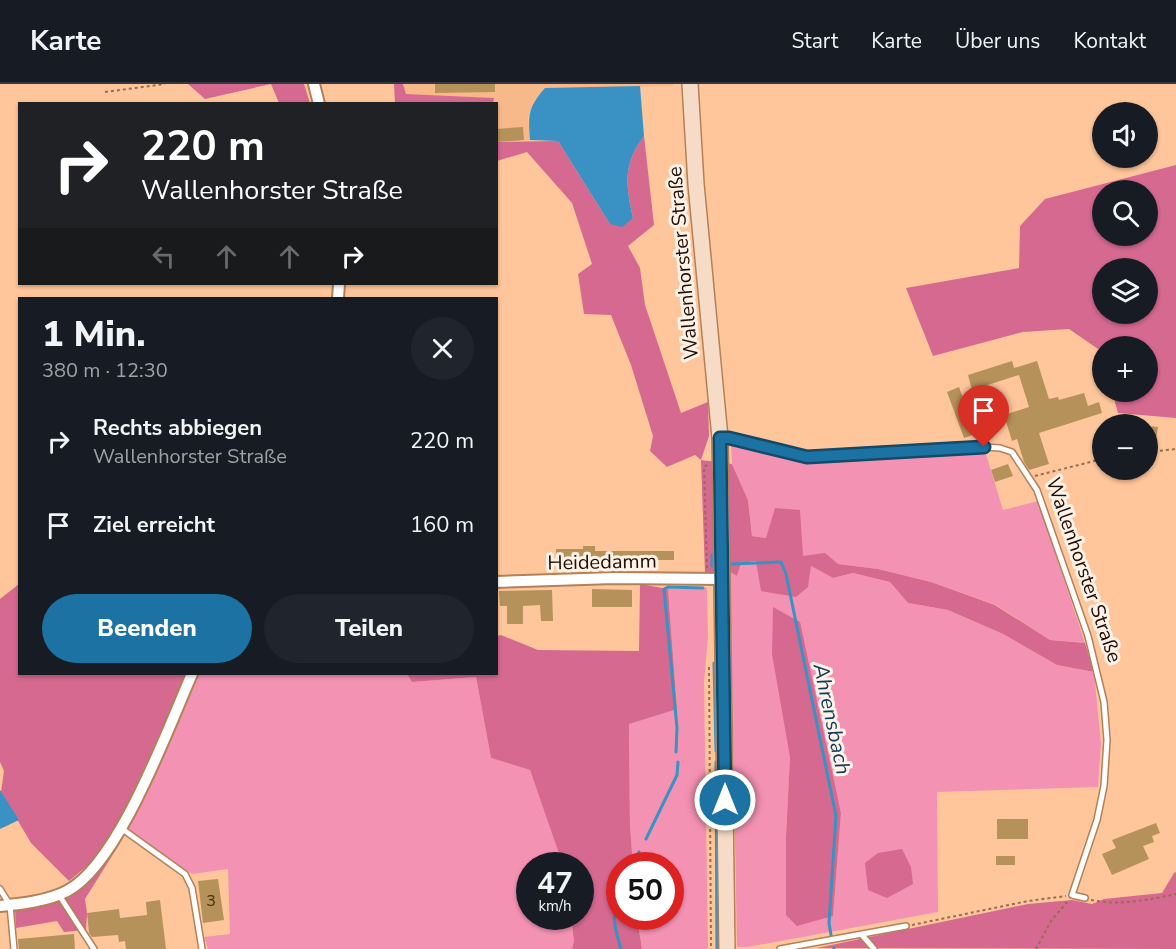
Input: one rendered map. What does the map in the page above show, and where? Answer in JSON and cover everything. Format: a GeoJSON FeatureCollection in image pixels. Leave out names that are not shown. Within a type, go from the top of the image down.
{"type":"FeatureCollection","features":[{"type":"Feature","properties":{"kind":"main road","name":"Wallenhorster Straße"},"geometry":{"type":"LineString","coordinates":[[690,84],[696,184],[720,438],[716,580],[727,949]]}},
{"type":"Feature","properties":{"kind":"street"},"geometry":{"type":"LineString","coordinates":[[314,84],[319,102]]}},
{"type":"Feature","properties":{"kind":"street","name":"Wallenhorster Straße"},"geometry":{"type":"LineString","coordinates":[[720,438],[729,438],[807,457],[984,447]]}},
{"type":"Feature","properties":{"kind":"street","name":"Heidedamm"},"geometry":{"type":"LineString","coordinates":[[498,582],[614,578],[716,580]]}},
{"type":"Feature","properties":{"kind":"street"},"geometry":{"type":"LineString","coordinates":[[5,905],[69,891],[88,875],[102,858],[121,828],[192,675]]}},
{"type":"Feature","properties":{"kind":"lane","name":"Wallenhorster Straße"},"geometry":{"type":"LineString","coordinates":[[984,447],[1000,448],[1011,452],[1031,478],[1046,512],[1088,636],[1104,702],[1107,740],[1104,786],[1097,820],[1072,895]]}},
{"type":"Feature","properties":{"kind":"lane"},"geometry":{"type":"LineString","coordinates":[[121,828],[185,874],[192,888],[202,949]]}},
{"type":"Feature","properties":{"kind":"lane"},"geometry":{"type":"LineString","coordinates":[[0,889],[14,949]]}},
{"type":"Feature","properties":{"kind":"lane"},"geometry":{"type":"LineString","coordinates":[[58,894],[94,949]]}},
{"type":"Feature","properties":{"kind":"lane"},"geometry":{"type":"LineString","coordinates":[[1072,895],[1085,898]]}},
{"type":"Feature","properties":{"kind":"lane"},"geometry":{"type":"LineString","coordinates":[[780,949],[906,926]]}},
{"type":"Feature","properties":{"kind":"lane"},"geometry":{"type":"LineString","coordinates":[[862,935],[874,949]]}},
{"type":"Feature","properties":{"kind":"path"},"geometry":{"type":"LineString","coordinates":[[105,92],[165,84]]}},
{"type":"Feature","properties":{"kind":"path"},"geometry":{"type":"LineString","coordinates":[[1158,451],[1176,449]]}},
{"type":"Feature","properties":{"kind":"path"},"geometry":{"type":"LineString","coordinates":[[1031,478],[1092,462]]}},
{"type":"Feature","properties":{"kind":"path"},"geometry":{"type":"LineString","coordinates":[[710,660],[708,682],[711,949]]}},
{"type":"Feature","properties":{"kind":"path"},"geometry":{"type":"LineString","coordinates":[[1085,898],[1107,903],[1141,902],[1176,894]]}},
{"type":"Feature","properties":{"kind":"path"},"geometry":{"type":"LineString","coordinates":[[906,926],[1028,901],[1072,895]]}},
{"type":"Feature","properties":{"kind":"path"},"geometry":{"type":"LineString","coordinates":[[1036,949],[1051,921],[1072,895]]}},
{"type":"Feature","properties":{"kind":"shaded area"},"geometry":{"type":"Polygon","coordinates":[[[188,84],[271,84],[205,99],[188,84]]]}},
{"type":"Feature","properties":{"kind":"shaded area"},"geometry":{"type":"Polygon","coordinates":[[[271,84],[304,84],[310,102],[279,102],[271,84]]]}},
{"type":"Feature","properties":{"kind":"shaded area"},"geometry":{"type":"Polygon","coordinates":[[[394,84],[403,84],[406,94],[494,98],[493,102],[395,102],[394,84]]]}},
{"type":"Feature","properties":{"kind":"shaded area"},"geometry":{"type":"Polygon","coordinates":[[[403,84],[673,84],[673,86],[545,88],[533,102],[528,118],[530,140],[498,142],[498,102],[493,102],[493,98],[406,94],[403,84]]]}},
{"type":"Feature","properties":{"kind":"shaded area"},"geometry":{"type":"Polygon","coordinates":[[[644,136],[654,225],[628,246],[640,268],[645,305],[681,413],[708,402],[709,436],[701,460],[695,455],[667,467],[650,451],[653,436],[631,365],[611,315],[584,314],[578,274],[592,264],[572,203],[527,152],[498,161],[498,142],[558,141],[610,224],[633,218],[628,176],[629,166],[644,136]]]}},
{"type":"Feature","properties":{"kind":"shaded area"},"geometry":{"type":"Polygon","coordinates":[[[1176,165],[1176,418],[1158,416],[1158,414],[1118,413],[1115,402],[1158,402],[1158,336],[1092,336],[1092,345],[1069,329],[1023,332],[933,356],[906,288],[1019,268],[1020,226],[1045,199],[1092,187],[1092,246],[1158,246],[1158,180],[1118,180],[1176,165]]]}},
{"type":"Feature","properties":{"kind":"shaded area"},"geometry":{"type":"Polygon","coordinates":[[[731,443],[778,456],[800,459],[985,451],[1003,510],[1038,501],[1085,643],[1050,640],[996,605],[931,582],[878,569],[838,564],[803,556],[766,538],[752,536],[748,500],[732,464],[731,443]]]}},
{"type":"Feature","properties":{"kind":"shaded area"},"geometry":{"type":"Polygon","coordinates":[[[701,460],[732,464],[748,500],[752,536],[766,538],[775,508],[800,510],[803,556],[825,553],[838,564],[878,569],[931,582],[995,605],[1050,640],[1085,643],[1094,672],[1057,665],[1003,634],[948,610],[908,603],[890,582],[853,573],[833,578],[811,566],[808,587],[796,597],[761,591],[756,561],[741,563],[737,576],[729,571],[705,574],[701,460]]]}},
{"type":"Feature","properties":{"kind":"shaded area"},"geometry":{"type":"Polygon","coordinates":[[[756,561],[811,566],[833,578],[853,573],[890,582],[908,603],[948,610],[1003,634],[1057,665],[1094,672],[1101,744],[1098,787],[937,792],[938,912],[748,947],[737,947],[730,571],[737,576],[741,563],[756,561]],[[821,726],[790,757],[786,836],[833,915],[841,813],[821,726]]]}},
{"type":"Feature","properties":{"kind":"shaded area"},"geometry":{"type":"Polygon","coordinates":[[[640,584],[668,589],[677,709],[629,724],[632,852],[606,852],[606,930],[639,930],[642,949],[572,949],[573,930],[594,930],[594,852],[558,852],[530,770],[491,758],[476,677],[412,682],[408,675],[498,675],[498,636],[501,635],[538,650],[639,651],[640,584]]]}},
{"type":"Feature","properties":{"kind":"shaded area"},"geometry":{"type":"Polygon","coordinates":[[[18,585],[18,675],[187,675],[118,825],[100,855],[69,881],[31,843],[1,792],[4,771],[0,762],[0,599],[18,585]]]}},
{"type":"Feature","properties":{"kind":"shaded area"},"geometry":{"type":"Polygon","coordinates":[[[707,588],[708,637],[704,682],[708,949],[642,949],[639,930],[684,930],[684,852],[632,852],[630,826],[629,723],[677,708],[668,589],[707,588]]]}},
{"type":"Feature","properties":{"kind":"shaded area"},"geometry":{"type":"Polygon","coordinates":[[[773,607],[800,622],[841,813],[833,916],[797,926],[786,915],[786,836],[790,757],[772,654],[773,607]]]}},
{"type":"Feature","properties":{"kind":"shaded area"},"geometry":{"type":"Polygon","coordinates":[[[198,675],[408,675],[412,682],[476,677],[491,758],[530,770],[559,852],[516,852],[516,930],[573,930],[574,941],[572,949],[208,949],[204,937],[230,934],[228,869],[192,874],[127,830],[198,675]]]}},
{"type":"Feature","properties":{"kind":"shaded area"},"geometry":{"type":"Polygon","coordinates":[[[120,838],[120,843],[85,899],[86,930],[64,932],[57,921],[16,928],[15,909],[53,900],[77,888],[97,869],[120,838]]]}},
{"type":"Feature","properties":{"kind":"shaded area"},"geometry":{"type":"Polygon","coordinates":[[[902,849],[911,867],[913,884],[887,898],[868,890],[865,863],[878,853],[902,849]]]}},
{"type":"Feature","properties":{"kind":"shaded area"},"geometry":{"type":"Polygon","coordinates":[[[1176,872],[1176,949],[817,948],[1028,904],[1072,900],[1092,904],[1104,899],[1162,893],[1176,872]]]}},
{"type":"Feature","properties":{"kind":"water"},"geometry":{"type":"Polygon","coordinates":[[[640,86],[644,136],[629,166],[628,186],[633,218],[622,227],[610,224],[558,141],[530,140],[529,118],[532,106],[545,88],[640,86]]]}},
{"type":"Feature","properties":{"kind":"water"},"geometry":{"type":"Polygon","coordinates":[[[0,790],[19,820],[0,829],[0,790]]]}},
{"type":"Feature","properties":{"kind":"building"},"geometry":{"type":"Polygon","coordinates":[[[435,84],[495,84],[495,92],[435,93],[435,84]]]}},
{"type":"Feature","properties":{"kind":"building"},"geometry":{"type":"Polygon","coordinates":[[[523,127],[524,140],[498,142],[498,129],[523,127]]]}},
{"type":"Feature","properties":{"kind":"building"},"geometry":{"type":"Polygon","coordinates":[[[1012,361],[1014,368],[1037,361],[1049,399],[1058,397],[1059,400],[1084,393],[1088,406],[1099,402],[1102,413],[1092,414],[1092,416],[1039,433],[1049,464],[1029,470],[1017,439],[1012,441],[1004,415],[1029,407],[1019,375],[972,390],[968,375],[1012,361]]]}},
{"type":"Feature","properties":{"kind":"building"},"geometry":{"type":"Polygon","coordinates":[[[959,387],[976,434],[964,438],[947,392],[959,387]]]}},
{"type":"Feature","properties":{"kind":"building"},"geometry":{"type":"Polygon","coordinates":[[[1008,464],[1013,476],[995,482],[991,470],[1008,464]]]}},
{"type":"Feature","properties":{"kind":"building"},"geometry":{"type":"Polygon","coordinates":[[[583,546],[595,546],[595,551],[674,551],[674,560],[633,560],[633,565],[604,565],[604,561],[556,563],[556,549],[583,549],[583,546]]]}},
{"type":"Feature","properties":{"kind":"building"},"geometry":{"type":"Polygon","coordinates":[[[592,589],[632,590],[632,607],[592,607],[592,589]]]}},
{"type":"Feature","properties":{"kind":"building"},"geometry":{"type":"Polygon","coordinates":[[[552,590],[553,621],[541,621],[540,605],[523,606],[523,624],[507,624],[507,606],[500,606],[499,591],[552,590]]]}},
{"type":"Feature","properties":{"kind":"building"},"geometry":{"type":"Polygon","coordinates":[[[997,819],[1028,819],[1028,839],[997,839],[997,819]]]}},
{"type":"Feature","properties":{"kind":"building"},"geometry":{"type":"Polygon","coordinates":[[[1156,823],[1160,833],[1152,836],[1154,842],[1143,846],[1149,859],[1112,875],[1102,854],[1116,848],[1112,840],[1156,823]]]}},
{"type":"Feature","properties":{"kind":"building"},"geometry":{"type":"Polygon","coordinates":[[[996,856],[1015,856],[1015,865],[996,865],[996,856]]]}},
{"type":"Feature","properties":{"kind":"building"},"geometry":{"type":"Polygon","coordinates":[[[218,879],[224,920],[203,923],[198,881],[218,879]]]}},
{"type":"Feature","properties":{"kind":"building"},"geometry":{"type":"Polygon","coordinates":[[[160,900],[166,949],[126,949],[125,941],[119,942],[118,935],[92,937],[89,933],[87,913],[119,909],[120,918],[147,915],[146,902],[160,900]]]}},
{"type":"Feature","properties":{"kind":"building"},"geometry":{"type":"Polygon","coordinates":[[[74,934],[75,949],[19,949],[18,939],[74,934]]]}},
{"type":"Feature","properties":{"kind":"waterway","name":"Ahrensbach"},"geometry":{"type":"LineString","coordinates":[[712,555],[712,566]]}},
{"type":"Feature","properties":{"kind":"waterway","name":"Ahrensbach"},"geometry":{"type":"LineString","coordinates":[[731,564],[781,562],[786,574],[836,816],[829,923],[831,935]]}},
{"type":"Feature","properties":{"kind":"waterway"},"geometry":{"type":"LineString","coordinates":[[676,752],[677,728],[664,589],[668,587],[703,588]]}},
{"type":"Feature","properties":{"kind":"waterway"},"geometry":{"type":"LineString","coordinates":[[714,663],[716,751]]}},
{"type":"Feature","properties":{"kind":"waterway"},"geometry":{"type":"LineString","coordinates":[[646,839],[677,775],[678,762]]}},
{"type":"Feature","properties":{"kind":"waterway"},"geometry":{"type":"LineString","coordinates":[[716,762],[717,949]]}},
{"type":"Feature","properties":{"kind":"waterway"},"geometry":{"type":"LineString","coordinates":[[616,930],[621,949]]}},
{"type":"Feature","properties":{"kind":"route"},"geometry":{"type":"LineString","coordinates":[[725,800],[720,438],[729,438],[807,457],[984,447]]}}]}
